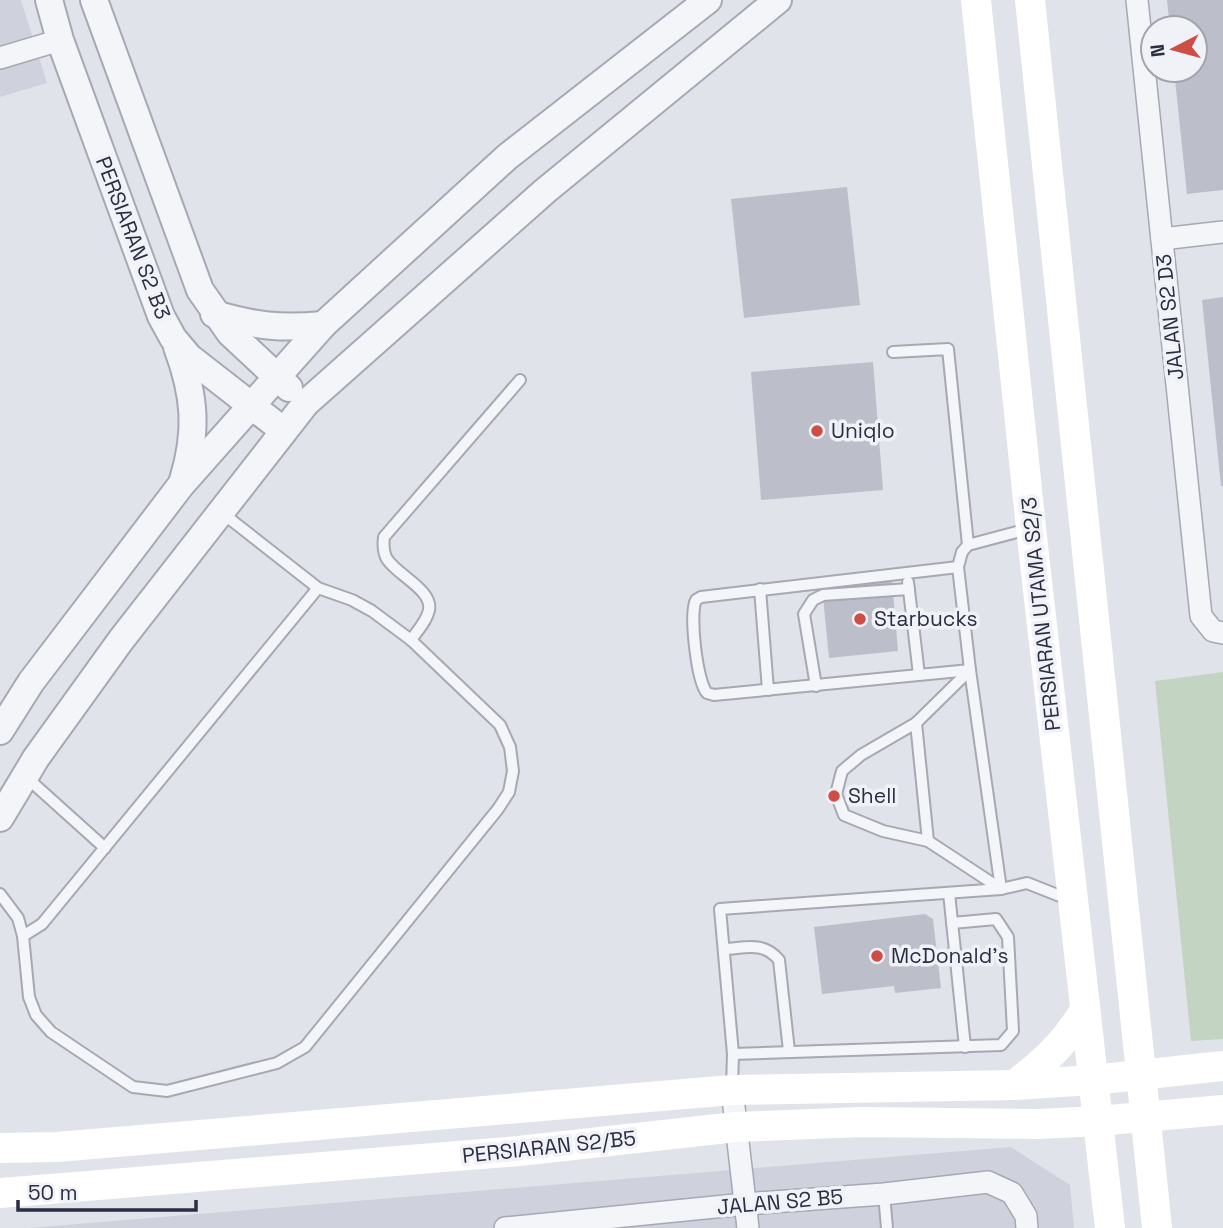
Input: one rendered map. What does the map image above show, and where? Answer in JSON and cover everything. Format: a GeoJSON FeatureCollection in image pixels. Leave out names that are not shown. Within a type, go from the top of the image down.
{"type":"FeatureCollection","features":[{"type":"Feature","properties":{"kind":"main road"},"geometry":{"type":"LineString","coordinates":[[959,0],[981,52]]}},
{"type":"Feature","properties":{"kind":"main road","name":"PERSIARAN UTAMA S2/3"},"geometry":{"type":"LineString","coordinates":[[976,0],[1031,528],[1110,1228]]}},
{"type":"Feature","properties":{"kind":"main road"},"geometry":{"type":"LineString","coordinates":[[1030,0],[1069,362],[1139,1075],[1157,1228]]}},
{"type":"Feature","properties":{"kind":"main road"},"geometry":{"type":"LineString","coordinates":[[1014,1085],[1055,1052],[1070,1035],[1085,1010]]}},
{"type":"Feature","properties":{"kind":"main road","name":"PERSIARAN S2/B5"},"geometry":{"type":"LineString","coordinates":[[0,1148],[57,1147],[732,1090],[1014,1085],[1093,1080],[1223,1066]]}},
{"type":"Feature","properties":{"kind":"main road","name":"PERSIARAN S2/B5"},"geometry":{"type":"LineString","coordinates":[[0,1192],[519,1151],[736,1127],[862,1122],[1098,1122],[1223,1110]]}},
{"type":"Feature","properties":{"kind":"main road"},"geometry":{"type":"LineString","coordinates":[[1039,1124],[1082,1145],[1105,1175]]}},
{"type":"Feature","properties":{"kind":"street","name":"PERSIARAN S2 B3"},"geometry":{"type":"LineString","coordinates":[[49,0],[60,40],[161,316],[188,357],[284,431]]}},
{"type":"Feature","properties":{"kind":"street","name":"PERSIARAN S2 B3"},"geometry":{"type":"LineString","coordinates":[[94,0],[200,290],[214,314],[230,333],[306,403]]}},
{"type":"Feature","properties":{"kind":"street"},"geometry":{"type":"LineString","coordinates":[[0,731],[32,682],[181,485],[323,325],[507,157],[708,0]]}},
{"type":"Feature","properties":{"kind":"street"},"geometry":{"type":"LineString","coordinates":[[0,818],[26,776],[121,640],[306,403],[544,191],[778,0]]}},
{"type":"Feature","properties":{"kind":"street","name":"JALAN S2 D3"},"geometry":{"type":"LineString","coordinates":[[1137,0],[1201,616],[1218,632]]}},
{"type":"Feature","properties":{"kind":"street"},"geometry":{"type":"LineString","coordinates":[[0,58],[102,25]]}},
{"type":"Feature","properties":{"kind":"street"},"geometry":{"type":"LineString","coordinates":[[1162,239],[1223,232]]}},
{"type":"Feature","properties":{"kind":"street"},"geometry":{"type":"LineString","coordinates":[[214,314],[246,323],[280,328],[323,325]]}},
{"type":"Feature","properties":{"kind":"street"},"geometry":{"type":"LineString","coordinates":[[173,338],[187,374],[193,414],[191,454],[181,485]]}},
{"type":"Feature","properties":{"kind":"street"},"geometry":{"type":"LineString","coordinates":[[732,1090],[748,1228]]}},
{"type":"Feature","properties":{"kind":"street","name":"JALAN S2 B5"},"geometry":{"type":"LineString","coordinates":[[505,1228],[988,1182],[1012,1193],[1026,1216],[1027,1228]]}},
{"type":"Feature","properties":{"kind":"lane"},"geometry":{"type":"LineString","coordinates":[[893,352],[948,349],[968,545],[958,565],[1001,889]]}},
{"type":"Feature","properties":{"kind":"lane"},"geometry":{"type":"LineString","coordinates":[[411,640],[430,607],[427,597],[388,560],[383,549],[384,537],[520,380]]}},
{"type":"Feature","properties":{"kind":"lane"},"geometry":{"type":"LineString","coordinates":[[0,894],[18,918],[23,936],[29,997],[36,1015],[51,1032],[133,1087],[167,1091],[276,1063],[304,1047],[498,810],[509,792],[513,771],[510,747],[500,725],[411,640],[372,611],[352,600],[318,588],[221,512]]}},
{"type":"Feature","properties":{"kind":"lane"},"geometry":{"type":"LineString","coordinates":[[968,545],[1031,528]]}},
{"type":"Feature","properties":{"kind":"lane"},"geometry":{"type":"LineString","coordinates":[[958,565],[701,597],[696,600],[693,613],[700,682],[707,693],[714,695],[970,670]]}},
{"type":"Feature","properties":{"kind":"lane"},"geometry":{"type":"LineString","coordinates":[[907,573],[919,675]]}},
{"type":"Feature","properties":{"kind":"lane"},"geometry":{"type":"LineString","coordinates":[[23,936],[42,924],[318,588]]}},
{"type":"Feature","properties":{"kind":"lane"},"geometry":{"type":"LineString","coordinates":[[760,589],[768,690]]}},
{"type":"Feature","properties":{"kind":"lane"},"geometry":{"type":"LineString","coordinates":[[816,686],[804,614],[813,600],[823,595],[909,589]]}},
{"type":"Feature","properties":{"kind":"lane"},"geometry":{"type":"LineString","coordinates":[[970,670],[916,723],[862,755],[842,771],[836,794],[844,815],[883,831],[928,841],[1001,889]]}},
{"type":"Feature","properties":{"kind":"lane"},"geometry":{"type":"LineString","coordinates":[[916,723],[928,841]]}},
{"type":"Feature","properties":{"kind":"lane"},"geometry":{"type":"LineString","coordinates":[[26,776],[105,848]]}},
{"type":"Feature","properties":{"kind":"lane"},"geometry":{"type":"LineString","coordinates":[[732,1090],[733,1054],[720,909],[1001,889],[1027,883],[1072,901]]}},
{"type":"Feature","properties":{"kind":"lane"},"geometry":{"type":"LineString","coordinates":[[949,893],[965,1047]]}},
{"type":"Feature","properties":{"kind":"lane"},"geometry":{"type":"LineString","coordinates":[[733,1054],[1001,1045],[1013,1031],[1008,937],[996,919],[952,923]]}},
{"type":"Feature","properties":{"kind":"lane"},"geometry":{"type":"LineString","coordinates":[[724,949],[761,947],[771,950],[779,960],[789,1051]]}},
{"type":"Feature","properties":{"kind":"lane"},"geometry":{"type":"LineString","coordinates":[[884,1194],[887,1228]]}},
{"type":"Feature","properties":{"kind":"shaded area"},"geometry":{"type":"Polygon","coordinates":[[[0,0],[21,0],[47,83],[0,97],[0,0]]]}},
{"type":"Feature","properties":{"kind":"shaded area"},"geometry":{"type":"Polygon","coordinates":[[[1011,1147],[1070,1185],[1074,1228],[29,1228],[1011,1147]]]}},
{"type":"Feature","properties":{"kind":"green space"},"geometry":{"type":"Polygon","coordinates":[[[1223,672],[1223,1039],[1191,1041],[1155,681],[1223,672]]]}},
{"type":"Feature","properties":{"kind":"building"},"geometry":{"type":"Polygon","coordinates":[[[1167,0],[1223,0],[1223,190],[1187,194],[1175,84],[1209,84],[1209,14],[1168,14],[1167,0]]]}},
{"type":"Feature","properties":{"kind":"building"},"geometry":{"type":"Polygon","coordinates":[[[847,187],[860,305],[744,318],[731,199],[847,187]]]}},
{"type":"Feature","properties":{"kind":"building"},"geometry":{"type":"Polygon","coordinates":[[[1223,297],[1223,486],[1221,486],[1202,300],[1223,297]]]}},
{"type":"Feature","properties":{"kind":"building","name":"Uniqlo"},"geometry":{"type":"Polygon","coordinates":[[[873,362],[883,490],[761,500],[751,372],[873,362]]]}},
{"type":"Feature","properties":{"kind":"building","name":"Starbucks"},"geometry":{"type":"Polygon","coordinates":[[[892,580],[898,651],[829,658],[822,587],[892,580]]]}},
{"type":"Feature","properties":{"kind":"building","name":"McDonald's"},"geometry":{"type":"Polygon","coordinates":[[[925,914],[933,919],[941,988],[895,993],[894,986],[822,994],[814,927],[925,914]]]}},
{"type":"Feature","properties":{"kind":"place","name":"Uniqlo"},"geometry":{"type":"Point","coordinates":[817,431]}},
{"type":"Feature","properties":{"kind":"place","name":"Starbucks"},"geometry":{"type":"Point","coordinates":[860,619]}},
{"type":"Feature","properties":{"kind":"place","name":"Shell"},"geometry":{"type":"Point","coordinates":[834,796]}},
{"type":"Feature","properties":{"kind":"place","name":"McDonald's"},"geometry":{"type":"Point","coordinates":[877,956]}}]}
